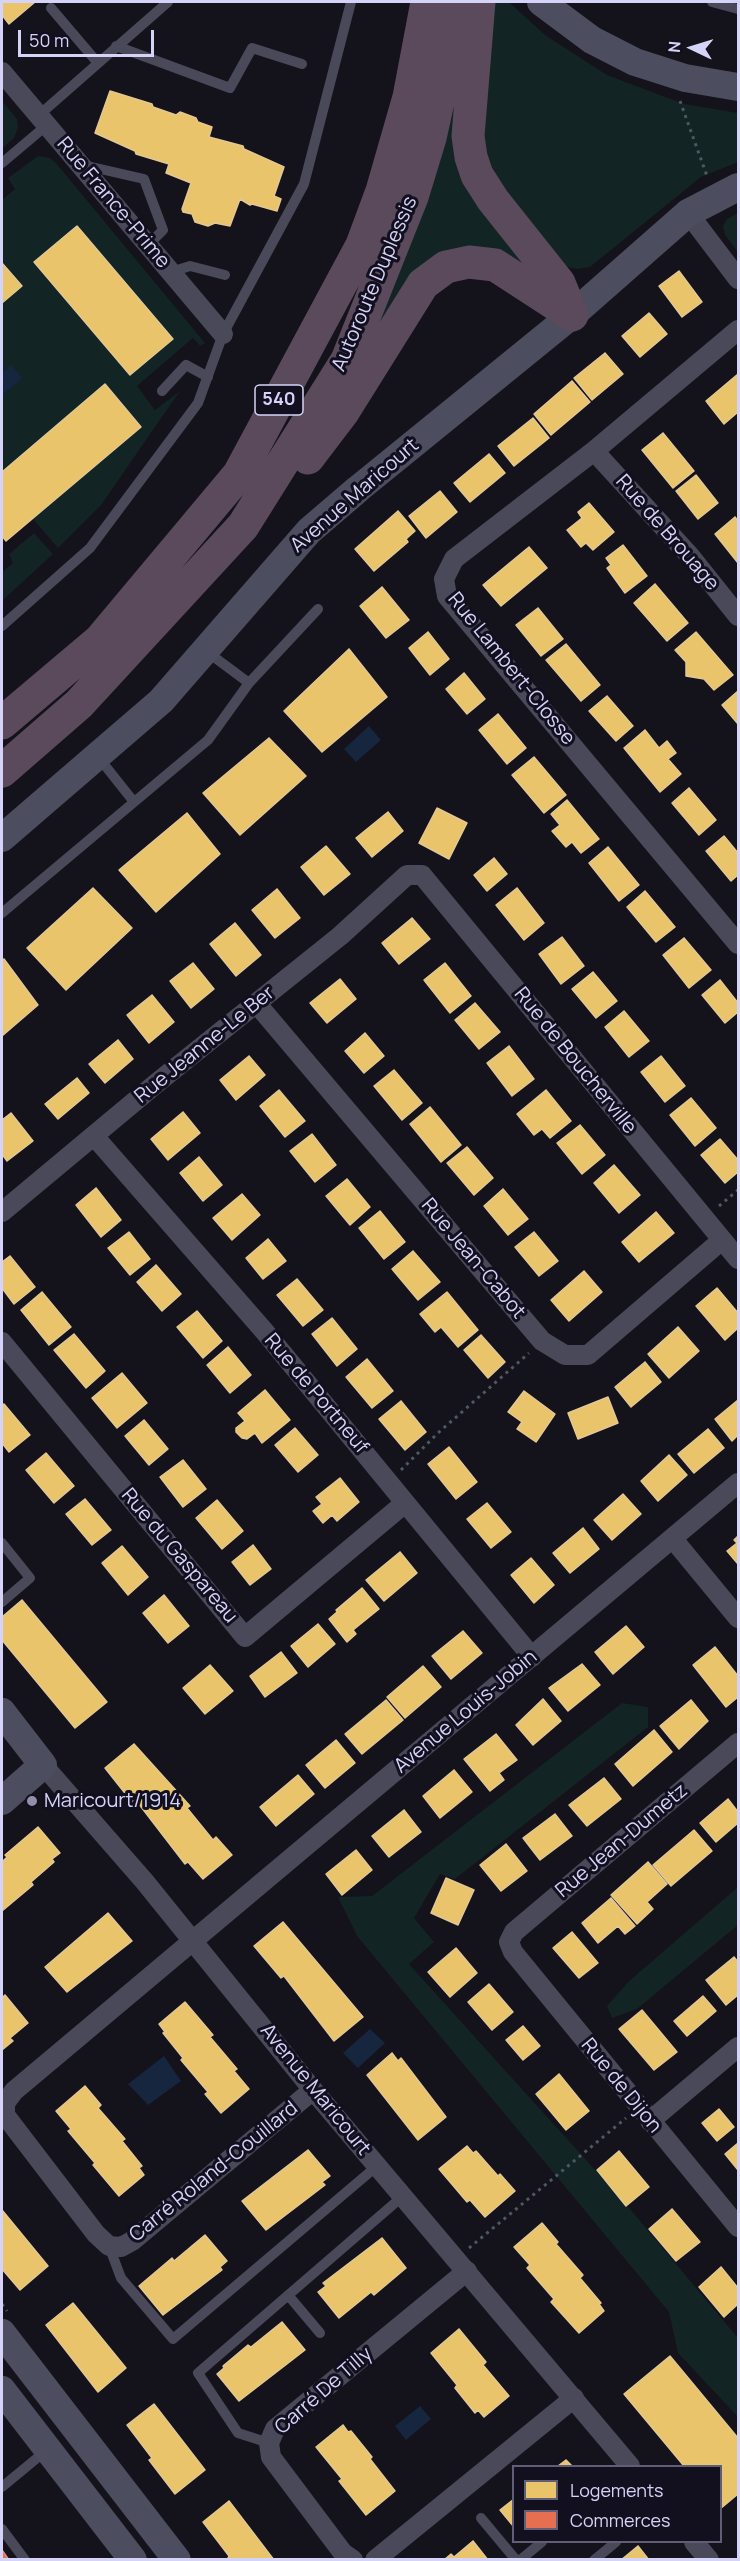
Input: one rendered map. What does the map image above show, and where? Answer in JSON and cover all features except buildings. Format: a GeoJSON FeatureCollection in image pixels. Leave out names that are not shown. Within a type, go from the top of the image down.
{"type":"FeatureCollection","features":[{"type":"Feature","properties":{"kind":"highway","name":"Autoroute Duplessis"},"geometry":{"type":"LineString","coordinates":[[2,723],[100,640],[239,474],[362,245],[382,192],[409,97],[427,2]]}},
{"type":"Feature","properties":{"kind":"highway","name":"Autoroute Duplessis"},"geometry":{"type":"LineString","coordinates":[[2,771],[79,704],[243,526],[347,360],[412,197],[472,3]]}},
{"type":"Feature","properties":{"kind":"highway"},"geometry":{"type":"LineString","coordinates":[[472,3],[468,136],[471,157],[477,175],[493,200],[559,283],[573,315]]}},
{"type":"Feature","properties":{"kind":"highway"},"geometry":{"type":"LineString","coordinates":[[79,704],[116,680],[243,546],[343,412],[423,284],[446,267],[469,262],[495,265],[573,315]]}},
{"type":"Feature","properties":{"kind":"street"},"geometry":{"type":"LineString","coordinates":[[541,2],[592,40],[635,62],[670,74],[738,87]]}},
{"type":"Feature","properties":{"kind":"street","name":"Rue France-Prime"},"geometry":{"type":"LineString","coordinates":[[2,72],[224,334]]}},
{"type":"Feature","properties":{"kind":"street","name":"Avenue Maricourt"},"geometry":{"type":"LineString","coordinates":[[2,838],[161,701],[309,531],[573,315],[688,213],[712,198],[738,187]]}},
{"type":"Feature","properties":{"kind":"street"},"geometry":{"type":"LineString","coordinates":[[688,213],[738,279]]}},
{"type":"Feature","properties":{"kind":"street","name":"Rue Lambert-Closse"},"geometry":{"type":"LineString","coordinates":[[738,330],[594,451],[454,560],[444,579],[447,596],[738,944]]}},
{"type":"Feature","properties":{"kind":"street","name":"Rue de Brouage"},"geometry":{"type":"LineString","coordinates":[[594,451],[690,556],[738,616]]}},
{"type":"Feature","properties":{"kind":"street","name":"Rue Jeanne-Le Ber"},"geometry":{"type":"LineString","coordinates":[[2,1212],[158,1082],[340,936],[407,875]]}},
{"type":"Feature","properties":{"kind":"street","name":"Rue de Boucherville"},"geometry":{"type":"LineString","coordinates":[[407,875],[422,875],[738,1259]]}},
{"type":"Feature","properties":{"kind":"street","name":"Rue Jean-Cabot"},"geometry":{"type":"LineString","coordinates":[[257,1004],[542,1341],[565,1354],[588,1355],[722,1239]]}},
{"type":"Feature","properties":{"kind":"street","name":"Rue de Portneuf"},"geometry":{"type":"LineString","coordinates":[[94,1136],[265,1332],[532,1657]]}},
{"type":"Feature","properties":{"kind":"street","name":"Rue du Gaspareau"},"geometry":{"type":"LineString","coordinates":[[2,1342],[245,1637],[405,1503]]}},
{"type":"Feature","properties":{"kind":"street","name":"Avenue Louis-Jobin"},"geometry":{"type":"LineString","coordinates":[[194,1941],[738,1484]]}},
{"type":"Feature","properties":{"kind":"street"},"geometry":{"type":"LineString","coordinates":[[673,1539],[738,1618]]}},
{"type":"Feature","properties":{"kind":"street","name":"Avenue Maricourt"},"geometry":{"type":"LineString","coordinates":[[2,1712],[43,1764],[194,1941],[313,2090],[629,2465]]}},
{"type":"Feature","properties":{"kind":"street","name":"Rue Jean-Dumetz"},"geometry":{"type":"LineString","coordinates":[[509,1942],[514,1932],[738,1743]]}},
{"type":"Feature","properties":{"kind":"street"},"geometry":{"type":"LineString","coordinates":[[2,1801],[43,1764]]}},
{"type":"Feature","properties":{"kind":"street","name":"Carré Roland-Couillard"},"geometry":{"type":"LineString","coordinates":[[194,1941],[14,2091],[5,2103],[5,2115],[96,2234],[109,2246],[121,2247],[132,2241],[313,2090]]}},
{"type":"Feature","properties":{"kind":"street","name":"Rue de Dijon"},"geometry":{"type":"LineString","coordinates":[[509,1942],[513,1952],[738,2227]]}},
{"type":"Feature","properties":{"kind":"street"},"geometry":{"type":"LineString","coordinates":[[644,2114],[738,2047]]}},
{"type":"Feature","properties":{"kind":"street","name":"Carré De Tilly"},"geometry":{"type":"LineString","coordinates":[[353,2559],[343,2553],[270,2457],[269,2443],[275,2429],[462,2265]]}},
{"type":"Feature","properties":{"kind":"street"},"geometry":{"type":"LineString","coordinates":[[2,2333],[177,2559]]}},
{"type":"Feature","properties":{"kind":"street"},"geometry":{"type":"LineString","coordinates":[[2,2390],[133,2559]]}},
{"type":"Feature","properties":{"kind":"street"},"geometry":{"type":"LineString","coordinates":[[375,2559],[574,2398]]}},
{"type":"Feature","properties":{"kind":"street"},"geometry":{"type":"LineString","coordinates":[[695,2543],[709,2559]]}},
{"type":"Feature","properties":{"kind":"lane"},"geometry":{"type":"LineString","coordinates":[[2,163],[97,62],[168,2]]}},
{"type":"Feature","properties":{"kind":"lane"},"geometry":{"type":"LineString","coordinates":[[2,626],[90,549],[198,403],[224,334],[304,184],[351,2]]}},
{"type":"Feature","properties":{"kind":"lane"},"geometry":{"type":"LineString","coordinates":[[712,2],[738,9]]}},
{"type":"Feature","properties":{"kind":"lane"},"geometry":{"type":"LineString","coordinates":[[51,8],[97,62]]}},
{"type":"Feature","properties":{"kind":"lane"},"geometry":{"type":"LineString","coordinates":[[116,46],[230,88],[252,48],[302,64]]}},
{"type":"Feature","properties":{"kind":"lane"},"geometry":{"type":"LineString","coordinates":[[80,165],[144,179],[162,230],[148,245]]}},
{"type":"Feature","properties":{"kind":"lane"},"geometry":{"type":"LineString","coordinates":[[171,272],[190,266],[225,275]]}},
{"type":"Feature","properties":{"kind":"lane"},"geometry":{"type":"LineString","coordinates":[[162,391],[186,365],[208,377]]}},
{"type":"Feature","properties":{"kind":"lane"},"geometry":{"type":"LineString","coordinates":[[2,913],[208,740],[249,683],[318,609]]}},
{"type":"Feature","properties":{"kind":"lane"},"geometry":{"type":"LineString","coordinates":[[205,651],[249,683]]}},
{"type":"Feature","properties":{"kind":"lane"},"geometry":{"type":"LineString","coordinates":[[98,757],[134,802]]}},
{"type":"Feature","properties":{"kind":"lane"},"geometry":{"type":"LineString","coordinates":[[2,1543],[30,1578],[2,1602]]}},
{"type":"Feature","properties":{"kind":"lane"},"geometry":{"type":"LineString","coordinates":[[109,2246],[121,2278],[173,2339],[377,2166]]}},
{"type":"Feature","properties":{"kind":"lane"},"geometry":{"type":"LineString","coordinates":[[269,2443],[238,2433],[198,2373],[403,2196]]}},
{"type":"Feature","properties":{"kind":"lane"},"geometry":{"type":"LineString","coordinates":[[288,2295],[320,2333]]}},
{"type":"Feature","properties":{"kind":"lane"},"geometry":{"type":"LineString","coordinates":[[2,2487],[48,2449]]}},
{"type":"Feature","properties":{"kind":"lane"},"geometry":{"type":"LineString","coordinates":[[481,2518],[518,2559],[539,2543]]}},
{"type":"Feature","properties":{"kind":"lane"},"geometry":{"type":"LineString","coordinates":[[2,2529],[25,2559]]}},
{"type":"Feature","properties":{"kind":"lane"},"geometry":{"type":"LineString","coordinates":[[594,2559],[614,2543]]}},
{"type":"Feature","properties":{"kind":"path"},"geometry":{"type":"LineString","coordinates":[[670,74],[704,166],[712,198]]}},
{"type":"Feature","properties":{"kind":"path"},"geometry":{"type":"LineString","coordinates":[[705,1219],[738,1190]]}},
{"type":"Feature","properties":{"kind":"path"},"geometry":{"type":"LineString","coordinates":[[389,1482],[438,1433],[542,1341]]}},
{"type":"Feature","properties":{"kind":"path"},"geometry":{"type":"LineString","coordinates":[[462,2265],[644,2114]]}},
{"type":"Feature","properties":{"kind":"shaded area"},"geometry":{"type":"Polygon","coordinates":[[[487,2],[509,2],[545,35],[607,75],[684,104],[738,113],[738,162],[701,177],[590,267],[577,269],[554,264],[477,146],[487,2]]]}},
{"type":"Feature","properties":{"kind":"shaded area"},"geometry":{"type":"Polygon","coordinates":[[[465,49],[461,125],[549,284],[474,249],[363,349],[465,49]]]}},
{"type":"Feature","properties":{"kind":"shaded area"},"geometry":{"type":"Polygon","coordinates":[[[2,101],[17,119],[18,128],[14,138],[2,149],[2,101]]]}},
{"type":"Feature","properties":{"kind":"shaded area"},"geometry":{"type":"Polygon","coordinates":[[[38,156],[50,158],[56,163],[205,343],[200,346],[193,338],[137,386],[155,410],[180,391],[101,505],[58,548],[33,519],[141,427],[105,385],[2,472],[2,303],[22,286],[2,263],[2,200],[15,189],[8,178],[38,156]],[[77,226],[130,375],[173,339],[77,226]]]}},
{"type":"Feature","properties":{"kind":"shaded area"},"geometry":{"type":"Polygon","coordinates":[[[738,213],[738,252],[725,235],[723,226],[727,219],[738,213]]]}},
{"type":"Feature","properties":{"kind":"shaded area"},"geometry":{"type":"Polygon","coordinates":[[[34,533],[53,554],[2,601],[2,572],[13,563],[9,554],[34,533]]]}},
{"type":"Feature","properties":{"kind":"shaded area"},"geometry":{"type":"Polygon","coordinates":[[[622,1703],[648,1707],[648,1727],[455,1879],[440,1874],[414,1918],[434,1942],[409,1964],[625,2203],[738,2338],[738,2417],[678,2353],[669,2312],[357,1936],[338,1897],[372,1896],[622,1703]]]}},
{"type":"Feature","properties":{"kind":"shaded area"},"geometry":{"type":"Polygon","coordinates":[[[738,1887],[738,1925],[637,2009],[612,2018],[607,2006],[628,1982],[738,1887]]]}},
{"type":"Feature","properties":{"kind":"water"},"geometry":{"type":"Polygon","coordinates":[[[11,365],[22,378],[2,395],[2,373],[11,365]]]}},
{"type":"Feature","properties":{"kind":"water"},"geometry":{"type":"Polygon","coordinates":[[[369,726],[381,740],[356,762],[344,749],[369,726]]]}},
{"type":"Feature","properties":{"kind":"water"},"geometry":{"type":"Polygon","coordinates":[[[370,2029],[385,2043],[358,2068],[343,2053],[370,2029]]]}},
{"type":"Feature","properties":{"kind":"water"},"geometry":{"type":"Polygon","coordinates":[[[164,2056],[181,2081],[148,2105],[128,2084],[164,2056]]]}},
{"type":"Feature","properties":{"kind":"water"},"geometry":{"type":"Polygon","coordinates":[[[420,2406],[431,2419],[406,2440],[395,2426],[420,2406]]]}},
{"type":"Feature","properties":{"kind":"place","name":"Maricourt/1914"},"geometry":{"type":"Point","coordinates":[32,1801]}}]}
